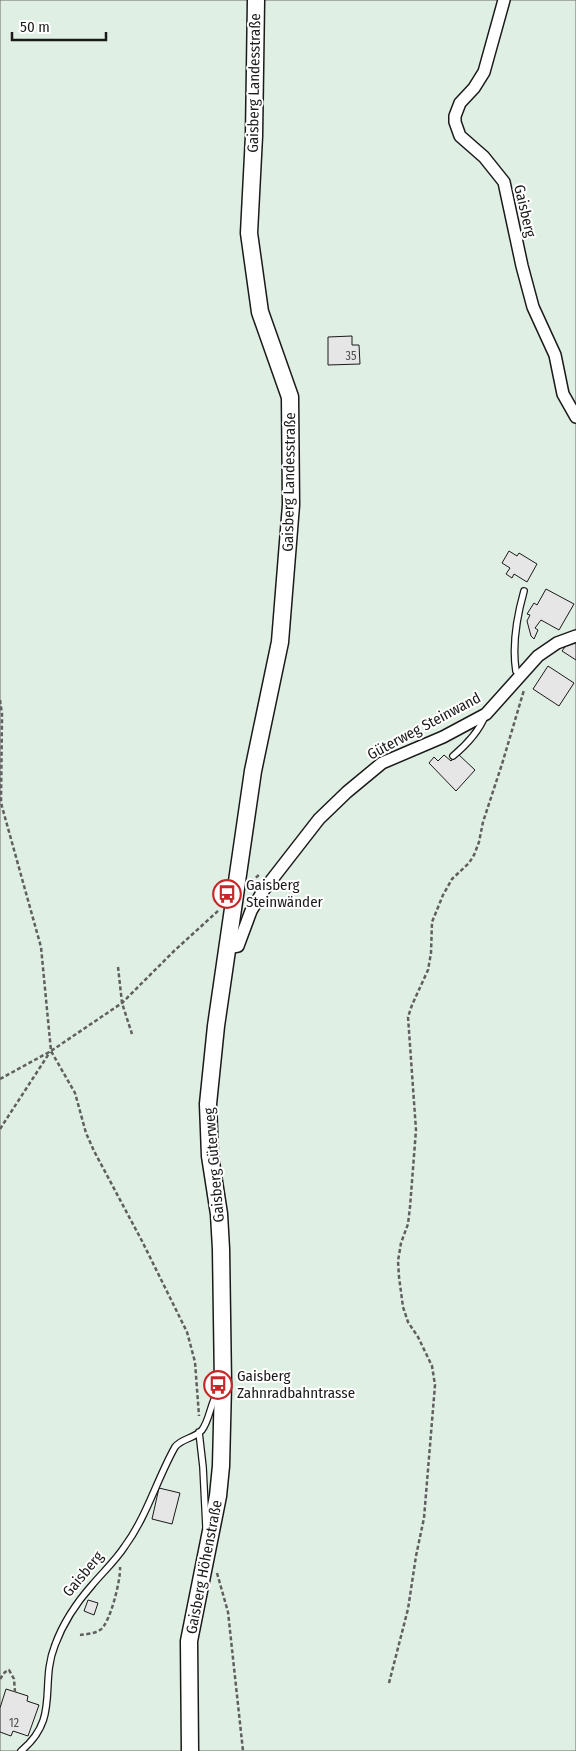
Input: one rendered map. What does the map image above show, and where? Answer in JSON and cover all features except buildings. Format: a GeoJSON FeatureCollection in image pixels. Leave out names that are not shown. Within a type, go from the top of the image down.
{"type":"FeatureCollection","features":[{"type":"Feature","properties":{"kind":"main road","name":"Gaisberg Landesstraße"},"geometry":{"type":"LineString","coordinates":[[235,900],[253,771],[280,642],[291,505],[290,397],[260,312],[249,233],[254,136],[256,0]]}},
{"type":"Feature","properties":{"kind":"main road"},"geometry":{"type":"LineString","coordinates":[[227,948],[235,900]]}},
{"type":"Feature","properties":{"kind":"main road","name":"Gaisberg Güterweg"},"geometry":{"type":"LineString","coordinates":[[222,1385],[221,1249],[219,1214],[210,1156],[208,1104],[227,948]]}},
{"type":"Feature","properties":{"kind":"main road","name":"Gaisberg Höhenstraße"},"geometry":{"type":"LineString","coordinates":[[190,1751],[190,1641],[218,1496],[221,1466],[222,1385]]}},
{"type":"Feature","properties":{"kind":"street","name":"Gaisberg"},"geometry":{"type":"LineString","coordinates":[[504,0],[484,72],[474,88],[460,103],[455,122],[460,136],[484,157],[504,182],[533,307],[555,355],[563,394],[576,417]]}},
{"type":"Feature","properties":{"kind":"street","name":"Güterweg Steinwand"},"geometry":{"type":"LineString","coordinates":[[227,948],[238,946],[251,911],[263,891],[319,819],[346,792],[382,763],[443,737],[486,714],[533,661],[549,648],[576,636]]}},
{"type":"Feature","properties":{"kind":"lane"},"geometry":{"type":"LineString","coordinates":[[523,672],[516,672],[516,649],[519,608],[524,591]]}},
{"type":"Feature","properties":{"kind":"lane"},"geometry":{"type":"LineString","coordinates":[[453,756],[468,742],[482,723],[486,714]]}},
{"type":"Feature","properties":{"kind":"lane"},"geometry":{"type":"LineString","coordinates":[[207,1549],[203,1467],[199,1432],[208,1419],[216,1394],[222,1385]]}},
{"type":"Feature","properties":{"kind":"lane","name":"Gaisberg"},"geometry":{"type":"LineString","coordinates":[[21,1751],[37,1736],[45,1715],[51,1657],[62,1629],[84,1594],[126,1546],[144,1514],[175,1447],[181,1441],[199,1432]]}},
{"type":"Feature","properties":{"kind":"path"},"geometry":{"type":"LineString","coordinates":[[389,1683],[408,1609],[424,1518],[435,1385],[432,1366],[418,1337],[408,1322],[403,1306],[399,1277],[398,1261],[408,1224],[410,1207],[416,1130],[408,1017],[414,999],[428,970],[431,953],[432,922],[452,879],[469,863],[479,842],[483,822],[527,680],[523,672]]}},
{"type":"Feature","properties":{"kind":"path"},"geometry":{"type":"LineString","coordinates":[[0,700],[2,714],[1,803],[41,947],[51,1051],[75,1093],[86,1132],[94,1151],[142,1241],[187,1332],[195,1362],[199,1432]]}},
{"type":"Feature","properties":{"kind":"path"},"geometry":{"type":"LineString","coordinates":[[0,1079],[51,1051],[122,1003],[174,951],[235,900],[264,871]]}},
{"type":"Feature","properties":{"kind":"path"},"geometry":{"type":"LineString","coordinates":[[118,967],[122,1003],[132,1034]]}},
{"type":"Feature","properties":{"kind":"path"},"geometry":{"type":"LineString","coordinates":[[0,1129],[51,1051]]}},
{"type":"Feature","properties":{"kind":"path"},"geometry":{"type":"LineString","coordinates":[[80,1635],[98,1632],[102,1630],[106,1622],[120,1576],[120,1564],[117,1557]]}},
{"type":"Feature","properties":{"kind":"path"},"geometry":{"type":"LineString","coordinates":[[217,1571],[228,1612],[244,1751]]}},
{"type":"Feature","properties":{"kind":"path"},"geometry":{"type":"LineString","coordinates":[[0,1679],[9,1670],[14,1680],[14,1692]]}},
{"type":"Feature","properties":{"kind":"green space"},"geometry":{"type":"Polygon","coordinates":[[[0,0],[576,0],[576,1751],[0,1751],[0,0]]]}},
{"type":"Feature","properties":{"kind":"place","name":"Gaisberg Steinwänder"},"geometry":{"type":"Point","coordinates":[227,894]}},
{"type":"Feature","properties":{"kind":"place","name":"Gaisberg Zahnradbahntrasse"},"geometry":{"type":"Point","coordinates":[218,1385]}}]}
